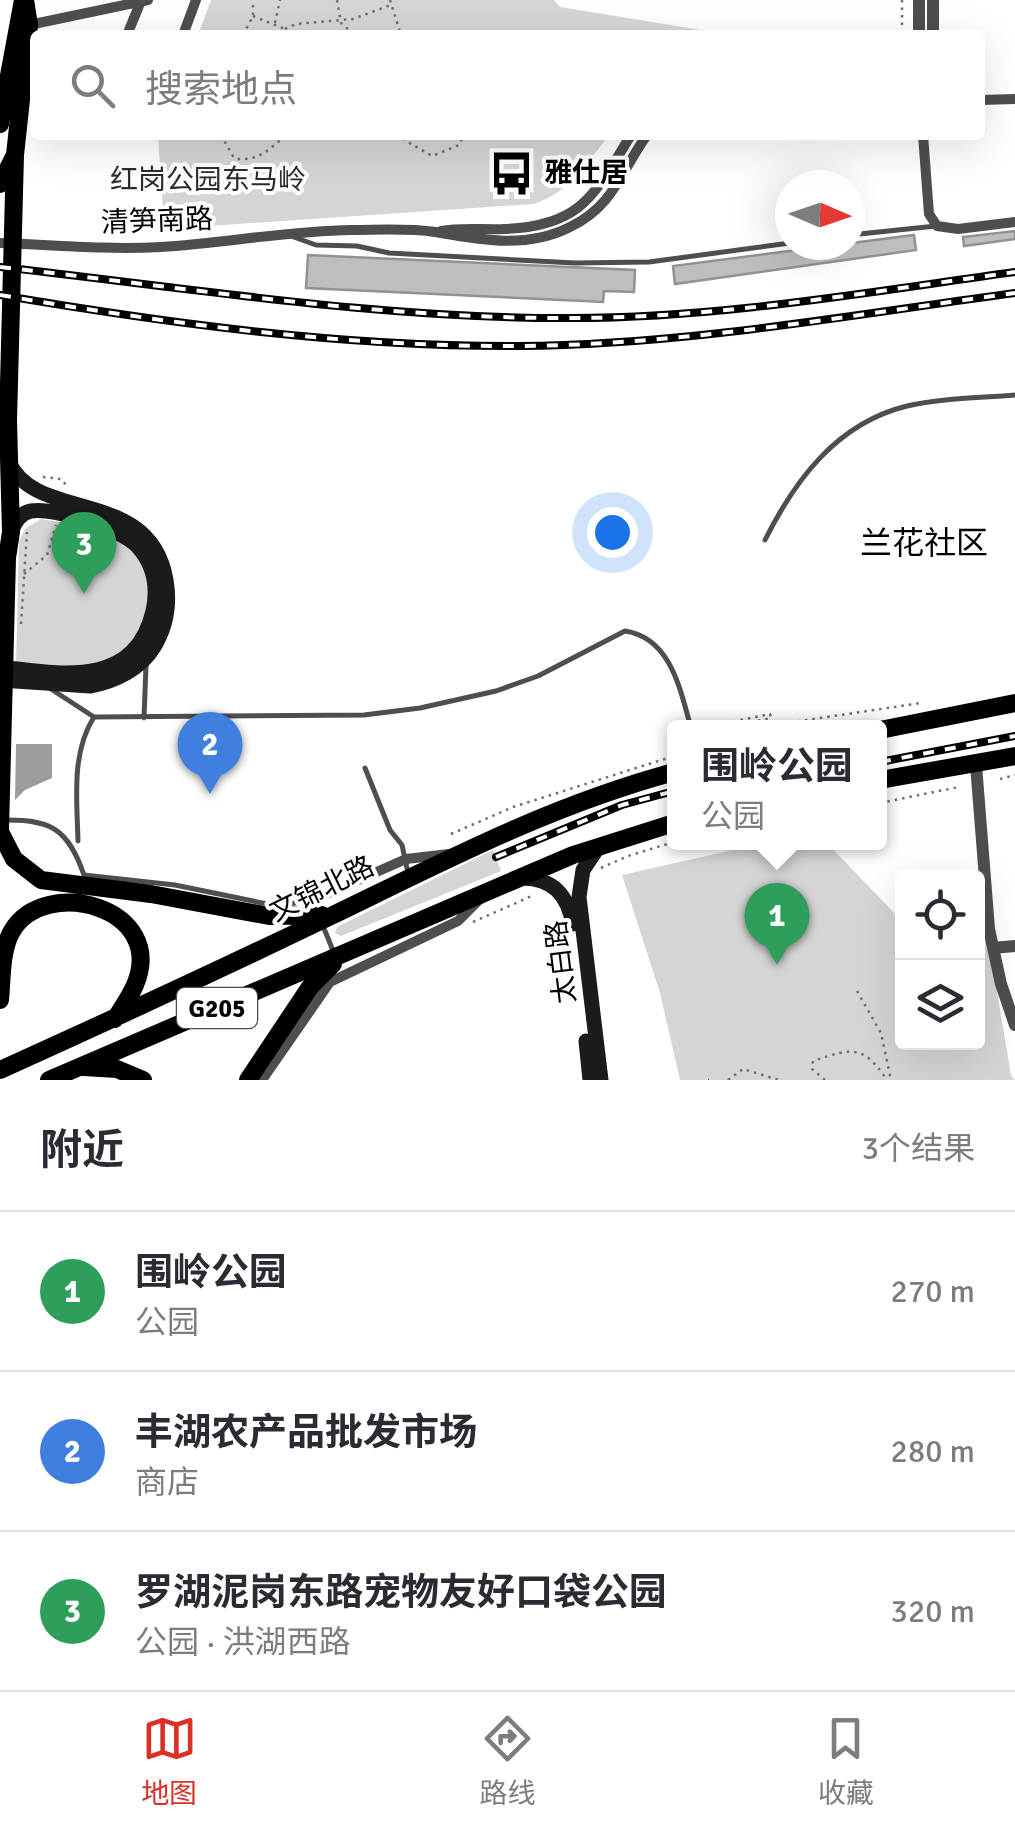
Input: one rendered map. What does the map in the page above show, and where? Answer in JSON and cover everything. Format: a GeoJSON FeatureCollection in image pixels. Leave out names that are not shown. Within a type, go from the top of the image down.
{"type":"FeatureCollection","features":[{"type":"Feature","properties":{"kind":"main road"},"geometry":{"type":"LineString","coordinates":[[0,184],[15,155],[26,117],[28,25],[24,0]]}},
{"type":"Feature","properties":{"kind":"main road"},"geometry":{"type":"LineString","coordinates":[[0,124],[24,0]]}},
{"type":"Feature","properties":{"kind":"main road"},"geometry":{"type":"LineString","coordinates":[[15,155],[8,460],[19,530]]}},
{"type":"Feature","properties":{"kind":"main road"},"geometry":{"type":"LineString","coordinates":[[0,680],[104,684],[147,656],[163,628],[168,606],[164,570],[152,543],[122,520],[32,488],[14,472],[8,460]]}},
{"type":"Feature","properties":{"kind":"main road"},"geometry":{"type":"LineString","coordinates":[[0,496],[7,558],[0,831],[14,860],[41,880],[151,894],[269,916],[337,913]]}},
{"type":"Feature","properties":{"kind":"main road"},"geometry":{"type":"LineString","coordinates":[[0,667],[83,673],[113,666],[142,640],[155,602],[151,564],[133,541],[59,514],[38,511],[20,516],[19,530],[7,558]]}},
{"type":"Feature","properties":{"kind":"main road"},"geometry":{"type":"LineString","coordinates":[[887,729],[1015,704]]}},
{"type":"Feature","properties":{"kind":"main road"},"geometry":{"type":"LineString","coordinates":[[887,779],[1015,756]]}},
{"type":"Feature","properties":{"kind":"main road","name":"文锦北路"},"geometry":{"type":"LineString","coordinates":[[0,1070],[337,913],[453,844],[667,774]]}},
{"type":"Feature","properties":{"kind":"main road","name":"G205"},"geometry":{"type":"LineString","coordinates":[[49,1080],[600,844],[667,825]]}},
{"type":"Feature","properties":{"kind":"main road","name":"太白路"},"geometry":{"type":"LineString","coordinates":[[600,844],[583,870],[579,898],[601,1080]]}},
{"type":"Feature","properties":{"kind":"main road","name":"太白路"},"geometry":{"type":"LineString","coordinates":[[519,878],[550,883],[569,906],[590,1080]]}},
{"type":"Feature","properties":{"kind":"main road"},"geometry":{"type":"LineString","coordinates":[[0,1000],[7,942],[24,917],[48,906],[95,906],[116,913],[130,927],[138,944],[136,983],[114,1020]]}},
{"type":"Feature","properties":{"kind":"main road"},"geometry":{"type":"LineString","coordinates":[[248,1080],[296,1006],[326,969],[355,950]]}},
{"type":"Feature","properties":{"kind":"main road"},"geometry":{"type":"LineString","coordinates":[[78,1066],[118,1070],[143,1080]]}},
{"type":"Feature","properties":{"kind":"street"},"geometry":{"type":"LineString","coordinates":[[28,25],[97,5],[144,0]]}},
{"type":"Feature","properties":{"kind":"street"},"geometry":{"type":"LineString","coordinates":[[129,30],[144,0]]}},
{"type":"Feature","properties":{"kind":"street"},"geometry":{"type":"LineString","coordinates":[[185,30],[196,0]]}},
{"type":"Feature","properties":{"kind":"street"},"geometry":{"type":"LineString","coordinates":[[919,0],[926,30]]}},
{"type":"Feature","properties":{"kind":"street"},"geometry":{"type":"LineString","coordinates":[[926,30],[933,0]]}},
{"type":"Feature","properties":{"kind":"street"},"geometry":{"type":"LineString","coordinates":[[985,99],[1015,99]]}},
{"type":"Feature","properties":{"kind":"street","name":"清笋南路"},"geometry":{"type":"LineString","coordinates":[[0,243],[130,248],[346,230],[436,232],[521,228],[558,219],[594,194],[628,140]]}},
{"type":"Feature","properties":{"kind":"street","name":"清笋南路"},"geometry":{"type":"LineString","coordinates":[[436,232],[453,238],[521,241],[570,228],[614,191],[644,140]]}},
{"type":"Feature","properties":{"kind":"street"},"geometry":{"type":"LineString","coordinates":[[923,140],[929,214],[937,226],[958,229],[1015,222]]}},
{"type":"Feature","properties":{"kind":"street"},"geometry":{"type":"LineString","coordinates":[[976,765],[993,948],[1015,1025]]}},
{"type":"Feature","properties":{"kind":"street"},"geometry":{"type":"LineString","coordinates":[[313,900],[408,868]]}},
{"type":"Feature","properties":{"kind":"street"},"geometry":{"type":"LineString","coordinates":[[262,1080],[321,991],[343,974],[458,921],[486,892]]}},
{"type":"Feature","properties":{"kind":"street"},"geometry":{"type":"LineString","coordinates":[[993,948],[1015,946]]}},
{"type":"Feature","properties":{"kind":"lane"},"geometry":{"type":"LineString","coordinates":[[865,233],[937,226]]}},
{"type":"Feature","properties":{"kind":"lane"},"geometry":{"type":"LineString","coordinates":[[288,235],[316,245],[356,246],[389,253],[575,263],[650,262],[775,245]]}},
{"type":"Feature","properties":{"kind":"lane"},"geometry":{"type":"LineString","coordinates":[[765,540],[784,502],[814,463],[846,432],[909,406],[1015,395]]}},
{"type":"Feature","properties":{"kind":"lane"},"geometry":{"type":"LineString","coordinates":[[45,684],[94,717],[364,715],[420,708],[496,691],[538,676],[625,630],[655,642],[668,660],[689,720]]}},
{"type":"Feature","properties":{"kind":"lane"},"geometry":{"type":"LineString","coordinates":[[144,718],[147,656]]}},
{"type":"Feature","properties":{"kind":"lane"},"geometry":{"type":"LineString","coordinates":[[78,840],[77,771],[84,732],[94,717]]}},
{"type":"Feature","properties":{"kind":"lane"},"geometry":{"type":"LineString","coordinates":[[364,768],[390,830],[402,844],[408,868]]}},
{"type":"Feature","properties":{"kind":"lane"},"geometry":{"type":"LineString","coordinates":[[0,820],[43,822],[54,827],[72,847],[84,875],[175,885],[277,906],[313,900],[343,974]]}},
{"type":"Feature","properties":{"kind":"path"},"geometry":{"type":"LineString","coordinates":[[247,30],[253,16],[252,0]]}},
{"type":"Feature","properties":{"kind":"path"},"geometry":{"type":"LineString","coordinates":[[275,25],[280,0]]}},
{"type":"Feature","properties":{"kind":"path"},"geometry":{"type":"LineString","coordinates":[[337,0],[340,21],[350,30]]}},
{"type":"Feature","properties":{"kind":"path"},"geometry":{"type":"LineString","coordinates":[[902,0],[902,30]]}},
{"type":"Feature","properties":{"kind":"path"},"geometry":{"type":"LineString","coordinates":[[288,30],[296,24],[340,21],[390,2],[399,30]]}},
{"type":"Feature","properties":{"kind":"path"},"geometry":{"type":"LineString","coordinates":[[253,16],[283,30]]}},
{"type":"Feature","properties":{"kind":"path"},"geometry":{"type":"LineString","coordinates":[[224,140],[234,158],[243,160],[264,154],[280,140]]}},
{"type":"Feature","properties":{"kind":"path"},"geometry":{"type":"LineString","coordinates":[[405,140],[432,156],[459,146],[462,140]]}},
{"type":"Feature","properties":{"kind":"path"},"geometry":{"type":"LineString","coordinates":[[48,477],[61,478],[66,486]]}},
{"type":"Feature","properties":{"kind":"path"},"geometry":{"type":"LineString","coordinates":[[22,575],[47,555],[57,522]]}},
{"type":"Feature","properties":{"kind":"path"},"geometry":{"type":"LineString","coordinates":[[19,530],[20,631]]}},
{"type":"Feature","properties":{"kind":"path"},"geometry":{"type":"LineString","coordinates":[[791,720],[921,703]]}},
{"type":"Feature","properties":{"kind":"path"},"geometry":{"type":"LineString","coordinates":[[737,720],[770,714],[771,718],[764,720]]}},
{"type":"Feature","properties":{"kind":"path"},"geometry":{"type":"LineString","coordinates":[[453,844],[531,800],[667,758]]}},
{"type":"Feature","properties":{"kind":"path"},"geometry":{"type":"LineString","coordinates":[[1000,778],[1015,774]]}},
{"type":"Feature","properties":{"kind":"path"},"geometry":{"type":"LineString","coordinates":[[887,802],[959,787]]}},
{"type":"Feature","properties":{"kind":"path"},"geometry":{"type":"LineString","coordinates":[[596,871],[667,844]]}},
{"type":"Feature","properties":{"kind":"path"},"geometry":{"type":"LineString","coordinates":[[463,927],[540,893]]}},
{"type":"Feature","properties":{"kind":"path"},"geometry":{"type":"LineString","coordinates":[[564,930],[570,987]]}},
{"type":"Feature","properties":{"kind":"path"},"geometry":{"type":"LineString","coordinates":[[857,991],[881,1032],[889,1080]]}},
{"type":"Feature","properties":{"kind":"path"},"geometry":{"type":"LineString","coordinates":[[825,1080],[812,1069],[814,1060],[859,1052],[873,1058],[889,1080]]}},
{"type":"Feature","properties":{"kind":"path"},"geometry":{"type":"LineString","coordinates":[[728,1080],[743,1070],[779,1080]]}},
{"type":"Feature","properties":{"kind":"green space"},"geometry":{"type":"Polygon","coordinates":[[[211,0],[554,0],[560,7],[701,30],[200,30],[211,0]]]}},
{"type":"Feature","properties":{"kind":"green space","name":"红岗公园东马岭"},"geometry":{"type":"Polygon","coordinates":[[[158,140],[605,140],[568,184],[534,204],[164,229],[158,140]]]}},
{"type":"Feature","properties":{"kind":"green space"},"geometry":{"type":"Polygon","coordinates":[[[41,519],[113,537],[137,553],[145,564],[150,579],[148,611],[132,641],[108,662],[85,669],[16,666],[19,541],[25,529],[41,519]]]}},
{"type":"Feature","properties":{"kind":"green space"},"geometry":{"type":"Polygon","coordinates":[[[493,850],[501,871],[341,936],[335,933],[337,927],[493,850]]]}},
{"type":"Feature","properties":{"kind":"green space"},"geometry":{"type":"Polygon","coordinates":[[[733,850],[834,850],[895,914],[895,1050],[985,1050],[988,938],[1015,1080],[680,1080],[660,993],[622,875],[733,850]]]}},
{"type":"Feature","properties":{"kind":"shaded area"},"geometry":{"type":"Polygon","coordinates":[[[16,744],[52,744],[52,778],[25,790],[15,800],[16,744]]]}},
{"type":"Feature","properties":{"kind":"building"},"geometry":{"type":"Polygon","coordinates":[[[1015,231],[1015,239],[964,246],[963,237],[1015,231]]]}},
{"type":"Feature","properties":{"kind":"building"},"geometry":{"type":"Polygon","coordinates":[[[914,235],[916,250],[865,257],[865,241],[914,235]]]}},
{"type":"Feature","properties":{"kind":"building"},"geometry":{"type":"Polygon","coordinates":[[[775,253],[775,260],[845,260],[675,284],[673,266],[775,253]]]}},
{"type":"Feature","properties":{"kind":"building"},"geometry":{"type":"Polygon","coordinates":[[[308,255],[635,270],[634,292],[604,291],[603,302],[306,288],[308,255]]]}},
{"type":"Feature","properties":{"kind":"railway"},"geometry":{"type":"LineString","coordinates":[[0,267],[357,308],[572,318],[738,309],[1015,272]]}},
{"type":"Feature","properties":{"kind":"railway"},"geometry":{"type":"LineString","coordinates":[[0,295],[258,332],[389,343],[519,346],[706,335],[1015,293]]}},
{"type":"Feature","properties":{"kind":"railway"},"geometry":{"type":"LineString","coordinates":[[887,761],[1015,736]]}},
{"type":"Feature","properties":{"kind":"railway"},"geometry":{"type":"LineString","coordinates":[[496,857],[622,805],[667,793]]}},
{"type":"Feature","properties":{"kind":"place","name":"雅仕居"},"geometry":{"type":"Point","coordinates":[511,173]}},
{"type":"Feature","properties":{"kind":"place","name":"罗湖泥岗东路宠物友好口袋公园"},"geometry":{"type":"Point","coordinates":[84,594]}},
{"type":"Feature","properties":{"kind":"place","name":"丰湖农产品批发市场"},"geometry":{"type":"Point","coordinates":[210,794]}},
{"type":"Feature","properties":{"kind":"place","name":"围岭公园"},"geometry":{"type":"Point","coordinates":[777,965]}},
{"type":"Feature","properties":{"kind":"district","name":"兰花社区"},"geometry":{"type":"Point","coordinates":[924,543]}}]}
